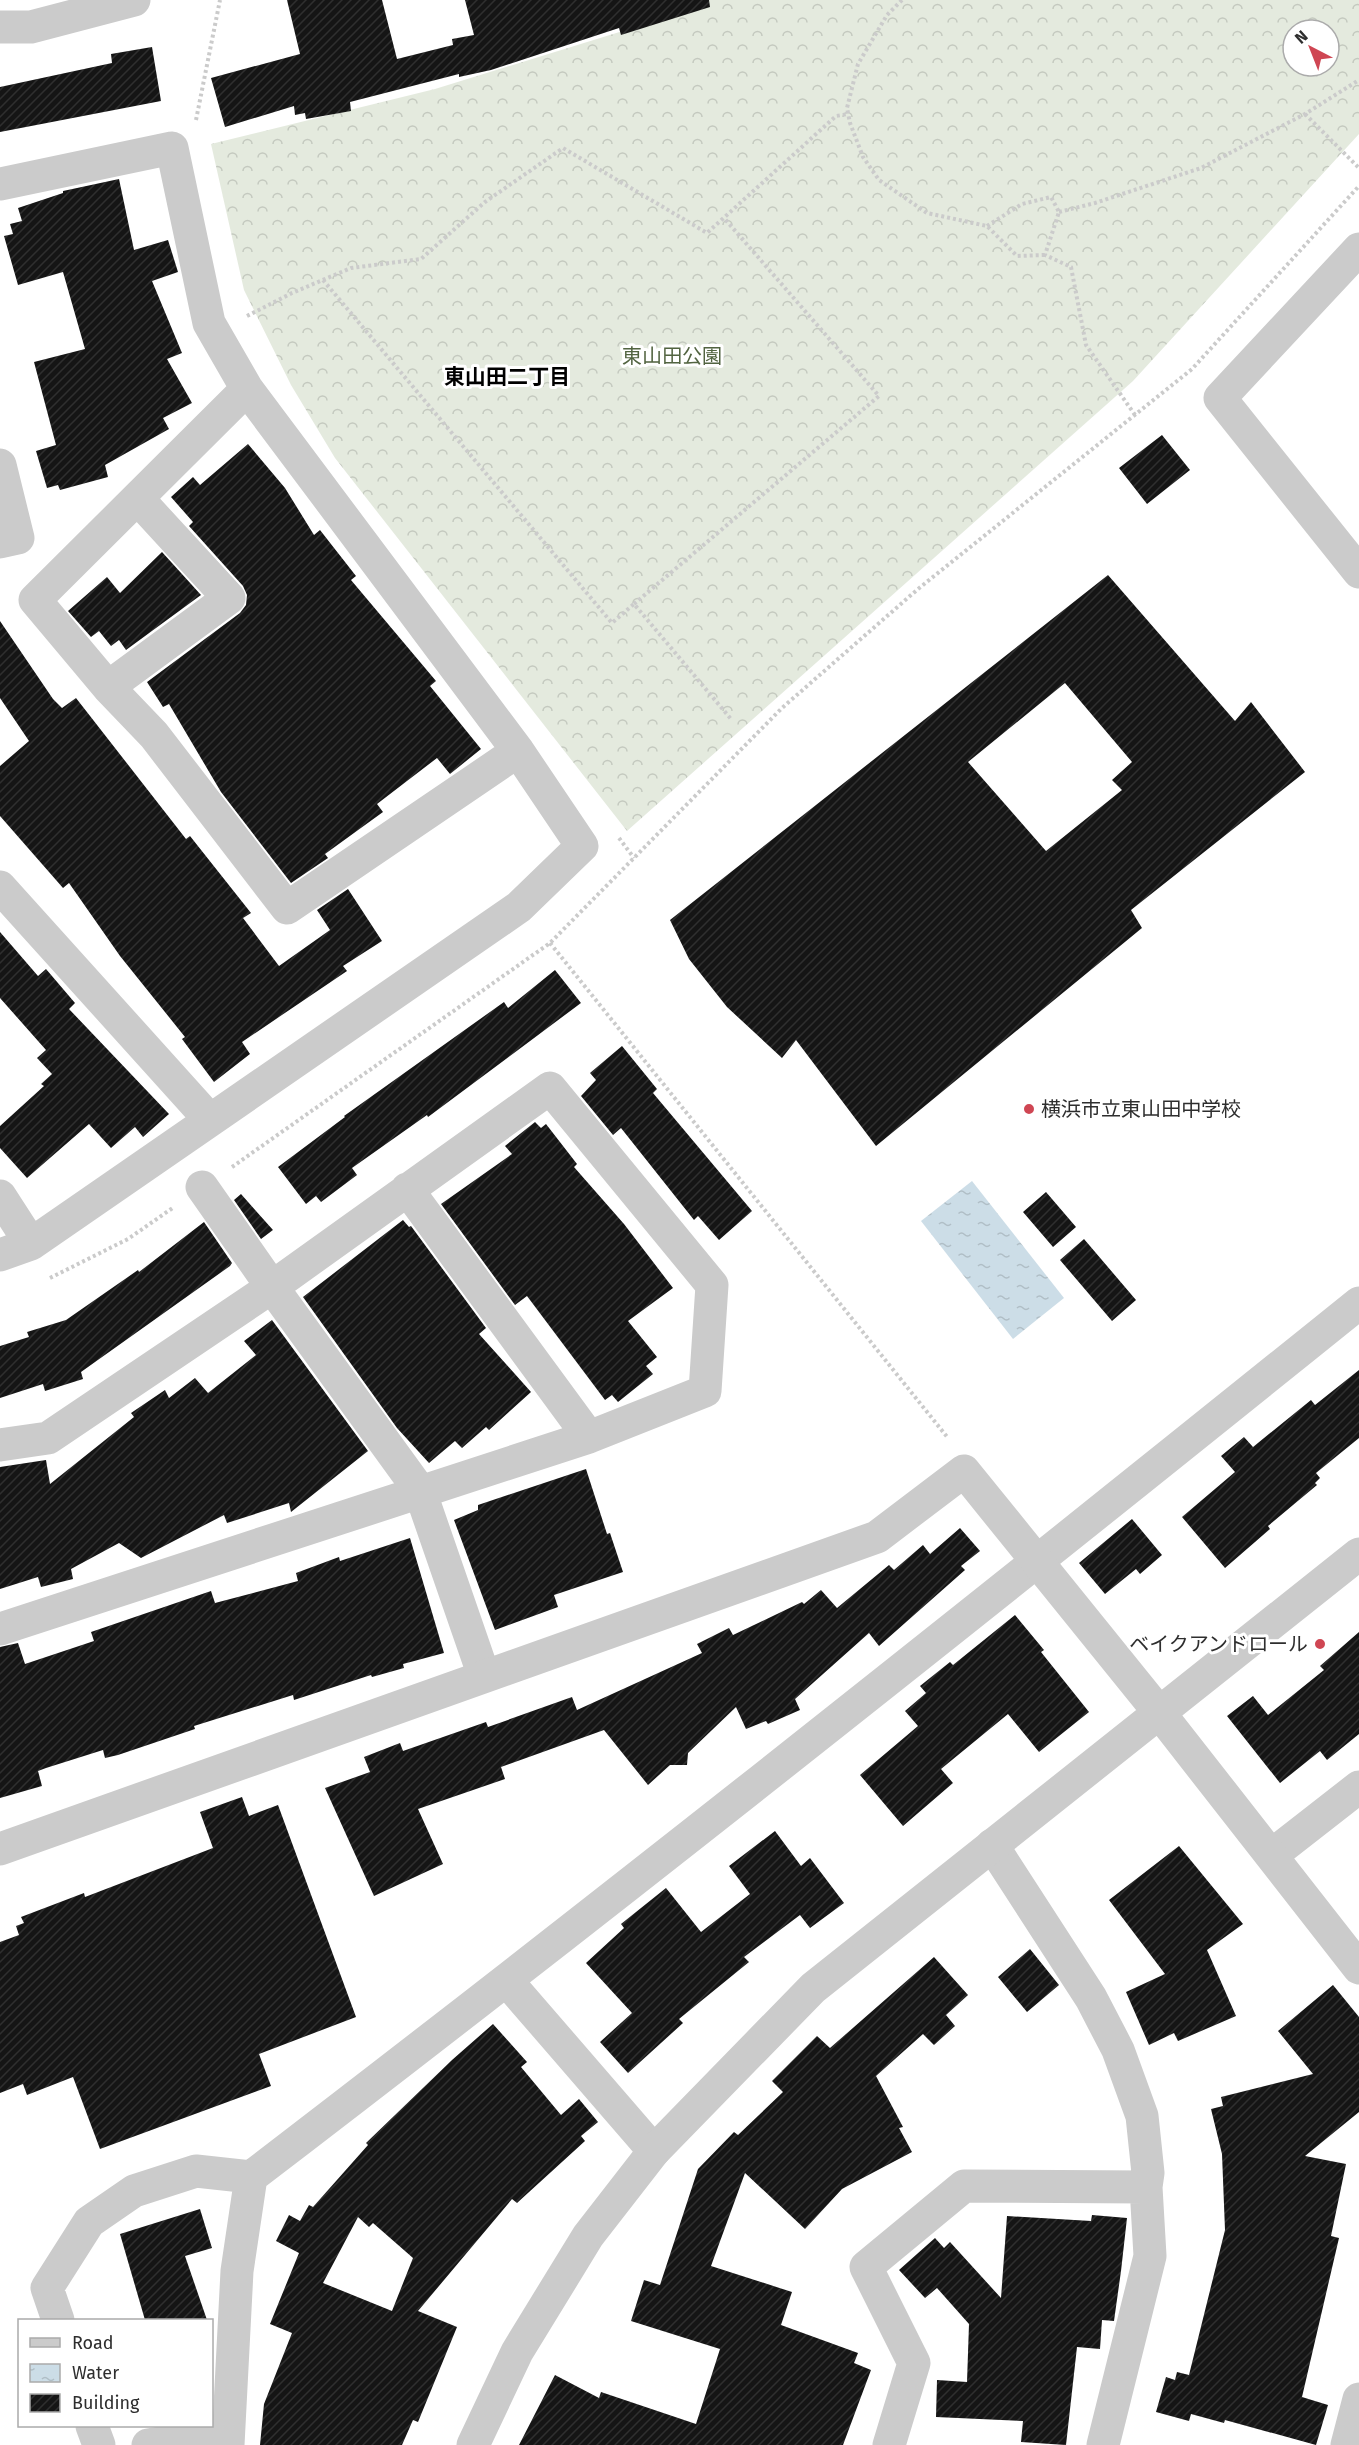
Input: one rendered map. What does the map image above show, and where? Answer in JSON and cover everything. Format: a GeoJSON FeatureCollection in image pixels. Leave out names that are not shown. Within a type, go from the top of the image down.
{"type":"FeatureCollection","features":[{"type":"Feature","properties":{"kind":"street"},"geometry":{"type":"LineString","coordinates":[[0,27],[31,27],[134,0]]}},
{"type":"Feature","properties":{"kind":"street"},"geometry":{"type":"LineString","coordinates":[[0,184],[171,148],[209,323],[247,389],[518,751],[582,846],[519,907],[31,1244],[0,1255]]}},
{"type":"Feature","properties":{"kind":"street"},"geometry":{"type":"LineString","coordinates":[[1359,249],[1220,398],[1359,572]]}},
{"type":"Feature","properties":{"kind":"street"},"geometry":{"type":"LineString","coordinates":[[247,389],[35,600],[108,687],[154,735],[287,908],[518,751]]}},
{"type":"Feature","properties":{"kind":"street"},"geometry":{"type":"LineString","coordinates":[[0,465],[18,538],[0,542]]}},
{"type":"Feature","properties":{"kind":"street"},"geometry":{"type":"LineString","coordinates":[[108,687],[229,598],[138,499]]}},
{"type":"Feature","properties":{"kind":"street"},"geometry":{"type":"LineString","coordinates":[[1,891],[210,1120]]}},
{"type":"Feature","properties":{"kind":"street"},"geometry":{"type":"LineString","coordinates":[[0,1445],[48,1438],[272,1287],[550,1088],[712,1285],[705,1390],[589,1437],[0,1629]]}},
{"type":"Feature","properties":{"kind":"street"},"geometry":{"type":"LineString","coordinates":[[202,1187],[420,1491],[484,1676]]}},
{"type":"Feature","properties":{"kind":"street"},"geometry":{"type":"LineString","coordinates":[[407,1189],[589,1437]]}},
{"type":"Feature","properties":{"kind":"street"},"geometry":{"type":"LineString","coordinates":[[0,1196],[31,1244]]}},
{"type":"Feature","properties":{"kind":"street"},"geometry":{"type":"LineString","coordinates":[[58,2319],[47,2288],[89,2222],[134,2191],[195,2171],[251,2177],[507,1981],[1038,1561],[1359,1303]]}},
{"type":"Feature","properties":{"kind":"street"},"geometry":{"type":"LineString","coordinates":[[0,1849],[877,1537],[964,1471],[1158,1711],[1359,1968]]}},
{"type":"Feature","properties":{"kind":"street"},"geometry":{"type":"LineString","coordinates":[[473,2445],[517,2352],[588,2236],[654,2151],[813,1988],[1158,1711],[1359,1554]]}},
{"type":"Feature","properties":{"kind":"street"},"geometry":{"type":"LineString","coordinates":[[1272,1855],[1359,1787]]}},
{"type":"Feature","properties":{"kind":"street"},"geometry":{"type":"LineString","coordinates":[[992,1845],[1092,1998],[1118,2050],[1142,2116],[1148,2173],[1146,2187],[1150,2256],[1103,2445]]}},
{"type":"Feature","properties":{"kind":"street"},"geometry":{"type":"LineString","coordinates":[[507,1981],[654,2151]]}},
{"type":"Feature","properties":{"kind":"street"},"geometry":{"type":"LineString","coordinates":[[148,2445],[227,2438],[237,2271],[251,2177]]}},
{"type":"Feature","properties":{"kind":"street"},"geometry":{"type":"LineString","coordinates":[[889,2445],[914,2363],[866,2267],[964,2186],[1146,2187]]}},
{"type":"Feature","properties":{"kind":"street"},"geometry":{"type":"LineString","coordinates":[[1347,2445],[1359,2398]]}},
{"type":"Feature","properties":{"kind":"street"},"geometry":{"type":"LineString","coordinates":[[92,2427],[99,2445]]}},
{"type":"Feature","properties":{"kind":"path"},"geometry":{"type":"LineString","coordinates":[[195,117],[220,0]]}},
{"type":"Feature","properties":{"kind":"path"},"geometry":{"type":"LineString","coordinates":[[902,0],[887,15],[858,64],[847,108],[863,157],[879,180],[927,213],[987,226],[1017,256],[1045,255],[1071,267],[1086,345],[1136,415]]}},
{"type":"Feature","properties":{"kind":"path"},"geometry":{"type":"LineString","coordinates":[[1059,212],[1095,203],[1201,168],[1305,114],[1359,80]]}},
{"type":"Feature","properties":{"kind":"path"},"geometry":{"type":"LineString","coordinates":[[244,318],[292,293],[351,268],[422,259],[485,202],[563,148],[707,233],[837,116],[849,114]]}},
{"type":"Feature","properties":{"kind":"path"},"geometry":{"type":"LineString","coordinates":[[1305,114],[1359,168]]}},
{"type":"Feature","properties":{"kind":"path"},"geometry":{"type":"LineString","coordinates":[[44,1281],[128,1239],[550,943],[782,708],[918,589],[1192,369],[1359,186]]}},
{"type":"Feature","properties":{"kind":"path"},"geometry":{"type":"LineString","coordinates":[[987,226],[1022,204],[1051,197],[1059,212],[1045,255]]}},
{"type":"Feature","properties":{"kind":"path"},"geometry":{"type":"LineString","coordinates":[[323,280],[612,623],[879,396],[723,218]]}},
{"type":"Feature","properties":{"kind":"path"},"geometry":{"type":"LineString","coordinates":[[634,604],[731,718]]}},
{"type":"Feature","properties":{"kind":"path"},"geometry":{"type":"LineString","coordinates":[[550,943],[948,1437],[964,1471]]}},
{"type":"Feature","properties":{"kind":"green space","name":"東山田公園"},"geometry":{"type":"Polygon","coordinates":[[[694,0],[1359,0],[1359,134],[1133,381],[627,831],[335,458],[291,385],[244,290],[211,144],[435,89],[697,8],[694,0]]]}},
{"type":"Feature","properties":{"kind":"water"},"geometry":{"type":"Polygon","coordinates":[[[972,1181],[1064,1298],[1013,1339],[921,1221],[972,1181]]]}},
{"type":"Feature","properties":{"kind":"building"},"geometry":{"type":"Polygon","coordinates":[[[287,0],[382,0],[397,59],[453,45],[452,39],[474,35],[465,0],[709,0],[710,7],[621,35],[619,28],[491,70],[459,77],[459,74],[350,102],[351,111],[306,119],[305,113],[295,115],[294,106],[225,127],[211,78],[300,54],[287,0]]]}},
{"type":"Feature","properties":{"kind":"building"},"geometry":{"type":"Polygon","coordinates":[[[152,47],[161,101],[0,132],[0,87],[112,63],[111,54],[152,47]]]}},
{"type":"Feature","properties":{"kind":"building"},"geometry":{"type":"Polygon","coordinates":[[[119,179],[134,250],[168,240],[178,272],[152,281],[182,353],[167,359],[192,403],[163,418],[169,429],[105,465],[108,477],[60,490],[58,485],[47,488],[36,451],[56,445],[34,362],[85,349],[63,272],[18,285],[4,236],[13,234],[10,224],[22,221],[18,208],[63,193],[63,191],[119,179]]]}},
{"type":"Feature","properties":{"kind":"building"},"geometry":{"type":"Polygon","coordinates":[[[1162,435],[1190,470],[1147,504],[1119,468],[1162,435]]]}},
{"type":"Feature","properties":{"kind":"building"},"geometry":{"type":"Polygon","coordinates":[[[248,444],[285,488],[314,535],[320,530],[356,576],[351,580],[436,681],[430,686],[481,749],[450,774],[437,758],[377,804],[383,812],[325,854],[328,858],[291,883],[221,792],[169,704],[163,707],[147,682],[240,613],[246,605],[247,595],[243,586],[189,526],[193,522],[171,497],[193,477],[200,485],[248,444]]]}},
{"type":"Feature","properties":{"kind":"building"},"geometry":{"type":"Polygon","coordinates":[[[162,552],[201,595],[126,650],[119,640],[111,646],[99,631],[91,637],[68,611],[107,577],[120,593],[162,552]]]}},
{"type":"Feature","properties":{"kind":"building"},"geometry":{"type":"Polygon","coordinates":[[[1108,575],[1235,721],[1251,702],[1305,772],[1131,910],[1142,928],[876,1146],[796,1040],[782,1058],[727,1007],[689,959],[670,920],[1108,575]],[[1065,683],[968,762],[1046,851],[1122,790],[1112,780],[1132,762],[1065,683]]]}},
{"type":"Feature","properties":{"kind":"building"},"geometry":{"type":"Polygon","coordinates":[[[0,621],[53,699],[62,708],[76,698],[186,839],[190,836],[251,913],[243,918],[279,966],[330,930],[317,910],[348,889],[382,941],[343,966],[347,971],[242,1042],[250,1054],[214,1082],[182,1039],[185,1037],[120,956],[69,883],[63,888],[0,816],[0,766],[29,741],[0,698],[0,621]]]}},
{"type":"Feature","properties":{"kind":"building"},"geometry":{"type":"Polygon","coordinates":[[[0,932],[38,976],[46,969],[75,1003],[69,1009],[169,1114],[143,1137],[135,1127],[111,1148],[89,1124],[27,1178],[0,1148],[0,1126],[44,1086],[41,1084],[52,1074],[37,1058],[46,1050],[0,998],[0,932]]]}},
{"type":"Feature","properties":{"kind":"building"},"geometry":{"type":"Polygon","coordinates":[[[555,970],[581,1003],[428,1117],[427,1115],[352,1168],[357,1175],[321,1202],[316,1196],[306,1204],[278,1167],[344,1116],[504,1002],[508,1008],[555,970]]]}},
{"type":"Feature","properties":{"kind":"building"},"geometry":{"type":"Polygon","coordinates":[[[622,1046],[657,1089],[653,1093],[752,1211],[719,1240],[698,1216],[694,1220],[621,1128],[613,1135],[581,1096],[596,1080],[590,1073],[622,1046]]]}},
{"type":"Feature","properties":{"kind":"building"},"geometry":{"type":"Polygon","coordinates":[[[535,1122],[541,1128],[546,1124],[577,1164],[574,1167],[624,1224],[673,1288],[628,1321],[657,1357],[646,1366],[653,1374],[618,1402],[612,1395],[605,1400],[527,1296],[515,1305],[441,1204],[512,1154],[505,1146],[535,1122]]]}},
{"type":"Feature","properties":{"kind":"building"},"geometry":{"type":"Polygon","coordinates":[[[1046,1192],[1076,1227],[1053,1247],[1023,1212],[1046,1192]]]}},
{"type":"Feature","properties":{"kind":"building"},"geometry":{"type":"Polygon","coordinates":[[[241,1194],[273,1230],[261,1239],[234,1200],[241,1194]]]}},
{"type":"Feature","properties":{"kind":"building"},"geometry":{"type":"Polygon","coordinates":[[[403,1220],[409,1227],[411,1226],[486,1328],[479,1334],[531,1392],[489,1430],[486,1427],[462,1448],[455,1441],[429,1463],[397,1428],[303,1297],[403,1220]]]}},
{"type":"Feature","properties":{"kind":"building"},"geometry":{"type":"Polygon","coordinates":[[[204,1222],[232,1263],[230,1266],[81,1372],[83,1379],[45,1391],[43,1384],[0,1398],[0,1346],[29,1337],[27,1332],[66,1320],[138,1270],[139,1272],[204,1222]]]}},
{"type":"Feature","properties":{"kind":"building"},"geometry":{"type":"Polygon","coordinates":[[[1084,1239],[1136,1300],[1112,1321],[1060,1260],[1084,1239]]]}},
{"type":"Feature","properties":{"kind":"building"},"geometry":{"type":"Polygon","coordinates":[[[272,1320],[368,1451],[291,1512],[289,1503],[227,1523],[224,1515],[141,1558],[119,1543],[71,1569],[73,1579],[41,1587],[38,1577],[0,1589],[0,1467],[46,1460],[50,1484],[134,1417],[131,1413],[165,1390],[169,1398],[195,1378],[208,1393],[256,1355],[244,1341],[272,1320]]]}},
{"type":"Feature","properties":{"kind":"building"},"geometry":{"type":"Polygon","coordinates":[[[1359,1370],[1359,1438],[1316,1473],[1320,1478],[1315,1483],[1317,1485],[1268,1526],[1270,1529],[1225,1568],[1182,1517],[1235,1472],[1221,1456],[1244,1437],[1253,1447],[1311,1400],[1315,1405],[1359,1370]]]}},
{"type":"Feature","properties":{"kind":"building"},"geometry":{"type":"Polygon","coordinates":[[[586,1469],[607,1534],[610,1533],[623,1572],[554,1595],[558,1607],[495,1630],[454,1520],[478,1510],[478,1505],[586,1469]]]}},
{"type":"Feature","properties":{"kind":"building"},"geometry":{"type":"Polygon","coordinates":[[[1132,1519],[1162,1555],[1140,1574],[1136,1569],[1105,1594],[1079,1563],[1132,1519]]]}},
{"type":"Feature","properties":{"kind":"building"},"geometry":{"type":"Polygon","coordinates":[[[960,1528],[980,1551],[961,1566],[965,1570],[879,1646],[869,1633],[795,1699],[800,1710],[768,1724],[766,1721],[746,1729],[736,1707],[688,1753],[687,1765],[670,1765],[648,1785],[604,1730],[501,1767],[505,1779],[418,1809],[443,1864],[374,1896],[325,1788],[370,1772],[364,1757],[400,1743],[403,1751],[486,1722],[488,1727],[572,1697],[577,1710],[702,1653],[697,1644],[729,1628],[733,1635],[802,1602],[804,1604],[821,1590],[837,1608],[889,1565],[894,1570],[923,1545],[930,1554],[960,1528]]]}},
{"type":"Feature","properties":{"kind":"building"},"geometry":{"type":"Polygon","coordinates":[[[410,1538],[444,1653],[403,1664],[404,1668],[372,1677],[371,1675],[294,1700],[293,1695],[194,1726],[195,1729],[118,1755],[105,1758],[103,1750],[46,1768],[38,1771],[42,1786],[0,1798],[0,1647],[18,1643],[25,1664],[94,1641],[91,1632],[211,1591],[215,1603],[298,1581],[296,1573],[339,1557],[340,1561],[410,1538]]]}},
{"type":"Feature","properties":{"kind":"building"},"geometry":{"type":"Polygon","coordinates":[[[1015,1615],[1044,1650],[1041,1652],[1089,1712],[1039,1752],[1008,1714],[941,1769],[953,1783],[903,1826],[860,1775],[918,1726],[905,1711],[926,1693],[920,1686],[950,1662],[953,1665],[1015,1615]]]}},
{"type":"Feature","properties":{"kind":"building"},"geometry":{"type":"Polygon","coordinates":[[[1359,1632],[1359,1734],[1327,1760],[1320,1751],[1280,1783],[1227,1716],[1253,1696],[1268,1715],[1324,1670],[1320,1666],[1359,1632]]]}},
{"type":"Feature","properties":{"kind":"building"},"geometry":{"type":"Polygon","coordinates":[[[242,1797],[249,1816],[278,1805],[356,2017],[259,2054],[271,2086],[100,2149],[73,2077],[27,2095],[23,2084],[0,2093],[0,1942],[19,1935],[16,1926],[24,1923],[21,1917],[84,1893],[85,1897],[213,1848],[200,1812],[242,1797]]]}},
{"type":"Feature","properties":{"kind":"building"},"geometry":{"type":"Polygon","coordinates":[[[775,1831],[801,1866],[810,1858],[844,1903],[810,1928],[800,1915],[744,1957],[749,1962],[679,2019],[683,2023],[628,2073],[600,2042],[632,2013],[586,1963],[624,1928],[621,1924],[666,1888],[701,1932],[750,1894],[729,1866],[775,1831]]]}},
{"type":"Feature","properties":{"kind":"building"},"geometry":{"type":"Polygon","coordinates":[[[1179,1846],[1243,1924],[1207,1950],[1236,2016],[1178,2041],[1174,2033],[1149,2045],[1126,1992],[1165,1974],[1109,1900],[1179,1846]]]}},
{"type":"Feature","properties":{"kind":"building"},"geometry":{"type":"Polygon","coordinates":[[[1030,1949],[1059,1985],[1027,2012],[998,1977],[1030,1949]]]}},
{"type":"Feature","properties":{"kind":"building"},"geometry":{"type":"Polygon","coordinates":[[[934,1957],[968,1995],[946,2015],[955,2026],[934,2045],[923,2034],[876,2076],[903,2127],[899,2128],[912,2152],[842,2189],[805,2229],[745,2173],[711,2266],[792,2292],[781,2325],[858,2353],[854,2363],[871,2370],[843,2445],[519,2445],[555,2375],[599,2398],[601,2392],[696,2424],[720,2349],[631,2321],[644,2280],[660,2285],[698,2169],[734,2132],[738,2135],[783,2092],[772,2081],[817,2036],[830,2048],[934,1957]]]}},
{"type":"Feature","properties":{"kind":"building"},"geometry":{"type":"Polygon","coordinates":[[[1333,1985],[1359,2017],[1359,2112],[1305,2156],[1346,2164],[1331,2236],[1339,2238],[1302,2397],[1328,2405],[1316,2445],[1225,2420],[1224,2423],[1191,2414],[1189,2421],[1156,2412],[1166,2377],[1175,2380],[1177,2372],[1189,2375],[1225,2230],[1222,2154],[1211,2109],[1223,2106],[1221,2097],[1313,2074],[1278,2031],[1333,1985]]]}},
{"type":"Feature","properties":{"kind":"building"},"geometry":{"type":"Polygon","coordinates":[[[493,2024],[527,2062],[521,2067],[561,2115],[579,2099],[598,2122],[581,2136],[585,2141],[517,2203],[512,2199],[418,2311],[457,2327],[418,2422],[413,2420],[402,2445],[260,2445],[264,2404],[292,2333],[270,2324],[299,2253],[276,2241],[289,2215],[300,2221],[309,2205],[313,2207],[368,2145],[366,2143],[493,2024]],[[358,2217],[323,2283],[392,2311],[413,2258],[373,2223],[369,2227],[358,2217]]]}},
{"type":"Feature","properties":{"kind":"building"},"geometry":{"type":"Polygon","coordinates":[[[200,2209],[212,2248],[185,2256],[207,2319],[145,2319],[120,2234],[200,2209]]]}},
{"type":"Feature","properties":{"kind":"building"},"geometry":{"type":"Polygon","coordinates":[[[1092,2215],[1127,2218],[1114,2321],[1102,2320],[1100,2349],[1077,2347],[1066,2445],[1021,2442],[1023,2421],[936,2417],[937,2380],[967,2382],[969,2324],[937,2288],[925,2298],[899,2270],[935,2238],[944,2248],[950,2242],[1001,2298],[1007,2216],[1091,2221],[1092,2215]]]}},
{"type":"Feature","properties":{"kind":"place","name":"横浜市立東山田中学校"},"geometry":{"type":"Point","coordinates":[1029,1109]}},
{"type":"Feature","properties":{"kind":"place","name":"ベイクアンドロール"},"geometry":{"type":"Point","coordinates":[1320,1644]}},
{"type":"Feature","properties":{"kind":"district","name":"東山田二丁目"},"geometry":{"type":"Point","coordinates":[507,377]}}]}
